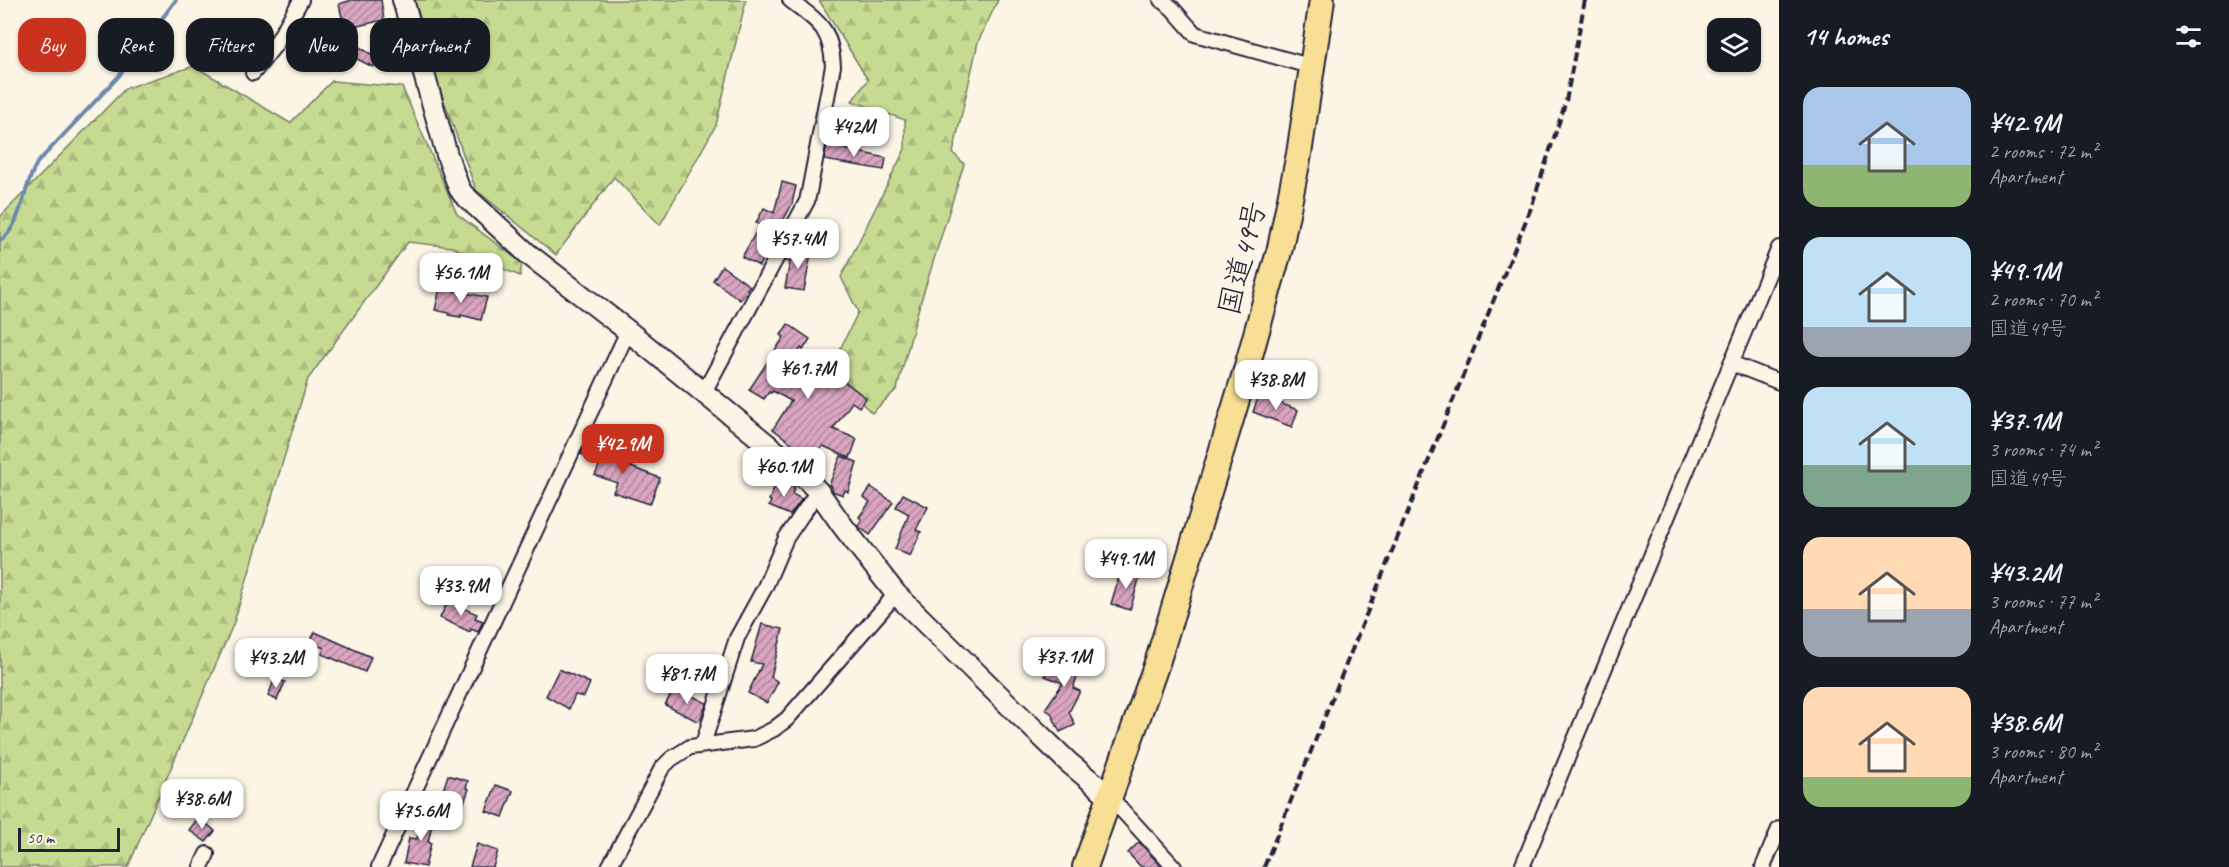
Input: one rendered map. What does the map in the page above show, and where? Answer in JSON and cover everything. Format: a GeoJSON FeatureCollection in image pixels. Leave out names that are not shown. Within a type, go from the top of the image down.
{"type":"FeatureCollection","features":[{"type":"Feature","properties":{"kind":"highway","name":"国道49号"},"geometry":{"type":"LineString","coordinates":[[1085,867],[1158,660],[1271,281],[1299,154],[1322,0]]}},
{"type":"Feature","properties":{"kind":"street"},"geometry":{"type":"LineString","coordinates":[[253,73],[275,45],[301,0]]}},
{"type":"Feature","properties":{"kind":"street"},"geometry":{"type":"LineString","coordinates":[[403,0],[447,155],[459,188],[468,199],[528,254],[628,331],[790,463],[818,491],[896,594],[1068,762],[1109,796],[1174,867]]}},
{"type":"Feature","properties":{"kind":"street"},"geometry":{"type":"LineString","coordinates":[[704,392],[810,192],[833,66],[832,49],[819,21],[790,0]]}},
{"type":"Feature","properties":{"kind":"street"},"geometry":{"type":"LineString","coordinates":[[1161,0],[1172,8],[1195,34],[1313,67]]}},
{"type":"Feature","properties":{"kind":"street"},"geometry":{"type":"LineString","coordinates":[[1522,867],[1779,248]]}},
{"type":"Feature","properties":{"kind":"street"},"geometry":{"type":"LineString","coordinates":[[379,867],[628,331]]}},
{"type":"Feature","properties":{"kind":"street"},"geometry":{"type":"LineString","coordinates":[[1731,363],[1779,382]]}},
{"type":"Feature","properties":{"kind":"street"},"geometry":{"type":"LineString","coordinates":[[703,744],[737,638],[765,587],[786,538],[818,491]]}},
{"type":"Feature","properties":{"kind":"street"},"geometry":{"type":"LineString","coordinates":[[609,867],[662,768],[682,751],[703,744],[754,739],[774,729],[787,719],[896,594]]}},
{"type":"Feature","properties":{"kind":"street"},"geometry":{"type":"LineString","coordinates":[[1763,867],[1779,829]]}},
{"type":"Feature","properties":{"kind":"green space"},"geometry":{"type":"Polygon","coordinates":[[[408,0],[746,0],[716,125],[660,225],[614,177],[556,255],[476,190],[434,72],[490,72],[490,18],[414,18],[408,0]]]}},
{"type":"Feature","properties":{"kind":"green space"},"geometry":{"type":"Polygon","coordinates":[[[819,0],[998,0],[978,42],[953,153],[964,164],[919,307],[897,389],[872,413],[829,372],[858,312],[841,277],[905,149],[905,120],[852,101],[868,80],[819,0]]]}},
{"type":"Feature","properties":{"kind":"green space"},"geometry":{"type":"Polygon","coordinates":[[[186,69],[186,72],[204,72],[290,123],[332,81],[402,87],[457,214],[522,263],[520,276],[452,247],[408,242],[308,379],[233,625],[128,867],[0,867],[0,217],[126,88],[186,69]]]}},
{"type":"Feature","properties":{"kind":"building"},"geometry":{"type":"Polygon","coordinates":[[[352,0],[381,0],[384,18],[370,18],[370,23],[358,26],[358,18],[342,18],[339,4],[352,0]]]}},
{"type":"Feature","properties":{"kind":"building"},"geometry":{"type":"Polygon","coordinates":[[[358,44],[359,47],[370,53],[370,66],[358,60],[358,44]]]}},
{"type":"Feature","properties":{"kind":"building"},"geometry":{"type":"Polygon","coordinates":[[[833,112],[882,120],[880,131],[831,123],[833,112]]]}},
{"type":"Feature","properties":{"kind":"building"},"geometry":{"type":"Polygon","coordinates":[[[827,145],[886,158],[884,170],[824,160],[827,145]]]}},
{"type":"Feature","properties":{"kind":"building"},"geometry":{"type":"Polygon","coordinates":[[[782,182],[796,186],[792,204],[759,266],[742,257],[760,225],[756,223],[764,208],[774,213],[782,182]]]}},
{"type":"Feature","properties":{"kind":"building"},"geometry":{"type":"Polygon","coordinates":[[[791,250],[811,254],[804,291],[785,288],[790,262],[785,261],[791,250]]]}},
{"type":"Feature","properties":{"kind":"building"},"geometry":{"type":"Polygon","coordinates":[[[722,266],[750,286],[740,300],[713,280],[722,266]]]}},
{"type":"Feature","properties":{"kind":"building"},"geometry":{"type":"Polygon","coordinates":[[[440,288],[487,297],[481,320],[461,315],[461,317],[449,315],[449,313],[435,310],[440,288]]]}},
{"type":"Feature","properties":{"kind":"building"},"geometry":{"type":"Polygon","coordinates":[[[788,324],[810,339],[782,376],[801,387],[819,362],[866,398],[859,407],[852,402],[833,429],[857,439],[850,458],[823,446],[814,458],[790,442],[773,429],[791,401],[773,391],[769,392],[764,399],[749,390],[784,337],[781,335],[788,324]]]}},
{"type":"Feature","properties":{"kind":"building"},"geometry":{"type":"Polygon","coordinates":[[[1259,395],[1298,410],[1292,427],[1253,412],[1259,395]]]}},
{"type":"Feature","properties":{"kind":"building"},"geometry":{"type":"Polygon","coordinates":[[[586,443],[624,458],[622,461],[631,467],[660,478],[650,504],[613,492],[617,483],[595,475],[601,462],[581,454],[586,443]]]}},
{"type":"Feature","properties":{"kind":"building"},"geometry":{"type":"Polygon","coordinates":[[[841,456],[857,462],[848,492],[845,490],[843,495],[832,491],[832,486],[829,485],[841,456]]]}},
{"type":"Feature","properties":{"kind":"building"},"geometry":{"type":"Polygon","coordinates":[[[778,479],[795,487],[792,494],[802,499],[790,515],[769,506],[771,501],[769,500],[778,479]]]}},
{"type":"Feature","properties":{"kind":"building"},"geometry":{"type":"Polygon","coordinates":[[[871,487],[893,502],[870,535],[858,526],[862,520],[859,517],[870,502],[864,497],[871,487]]]}},
{"type":"Feature","properties":{"kind":"building"},"geometry":{"type":"Polygon","coordinates":[[[903,494],[928,507],[916,530],[921,532],[910,556],[895,549],[909,514],[896,507],[903,494]]]}},
{"type":"Feature","properties":{"kind":"building"},"geometry":{"type":"Polygon","coordinates":[[[1121,570],[1140,576],[1130,610],[1111,604],[1121,570]]]}},
{"type":"Feature","properties":{"kind":"building"},"geometry":{"type":"Polygon","coordinates":[[[448,601],[477,614],[475,618],[483,621],[478,632],[471,629],[470,632],[440,618],[448,601]]]}},
{"type":"Feature","properties":{"kind":"building"},"geometry":{"type":"Polygon","coordinates":[[[762,624],[783,629],[771,677],[778,682],[767,703],[748,693],[762,664],[751,662],[762,624]]]}},
{"type":"Feature","properties":{"kind":"building"},"geometry":{"type":"Polygon","coordinates":[[[315,632],[371,657],[365,672],[322,654],[324,648],[310,642],[315,632]]]}},
{"type":"Feature","properties":{"kind":"building"},"geometry":{"type":"Polygon","coordinates":[[[1054,651],[1083,661],[1073,688],[1080,691],[1069,712],[1075,725],[1060,732],[1051,713],[1045,709],[1063,683],[1045,676],[1054,651]]]}},
{"type":"Feature","properties":{"kind":"building"},"geometry":{"type":"Polygon","coordinates":[[[559,669],[590,683],[584,697],[575,695],[569,709],[546,696],[559,669]]]}},
{"type":"Feature","properties":{"kind":"building"},"geometry":{"type":"Polygon","coordinates":[[[275,678],[285,682],[277,700],[268,696],[275,678]]]}},
{"type":"Feature","properties":{"kind":"building"},"geometry":{"type":"Polygon","coordinates":[[[674,689],[707,703],[700,720],[697,721],[665,705],[674,689]]]}},
{"type":"Feature","properties":{"kind":"building"},"geometry":{"type":"Polygon","coordinates":[[[448,775],[468,781],[466,788],[469,789],[459,816],[437,809],[448,775]]]}},
{"type":"Feature","properties":{"kind":"building"},"geometry":{"type":"Polygon","coordinates":[[[496,785],[513,791],[503,817],[486,811],[496,785]]]}},
{"type":"Feature","properties":{"kind":"building"},"geometry":{"type":"Polygon","coordinates":[[[424,809],[435,812],[425,867],[404,863],[409,838],[417,839],[424,809]]]}},
{"type":"Feature","properties":{"kind":"building"},"geometry":{"type":"Polygon","coordinates":[[[199,817],[215,831],[206,842],[189,830],[199,817]]]}},
{"type":"Feature","properties":{"kind":"building"},"geometry":{"type":"Polygon","coordinates":[[[1139,842],[1162,867],[1141,867],[1128,853],[1139,842]]]}},
{"type":"Feature","properties":{"kind":"building"},"geometry":{"type":"Polygon","coordinates":[[[477,844],[498,851],[493,867],[470,867],[477,844]]]}},
{"type":"Feature","properties":{"kind":"waterway"},"geometry":{"type":"LineString","coordinates":[[0,241],[18,216],[37,163],[118,77],[176,0]]}},
{"type":"Feature","properties":{"kind":"railway"},"geometry":{"type":"LineString","coordinates":[[1264,867],[1531,208],[1566,101],[1585,0]]}}]}
